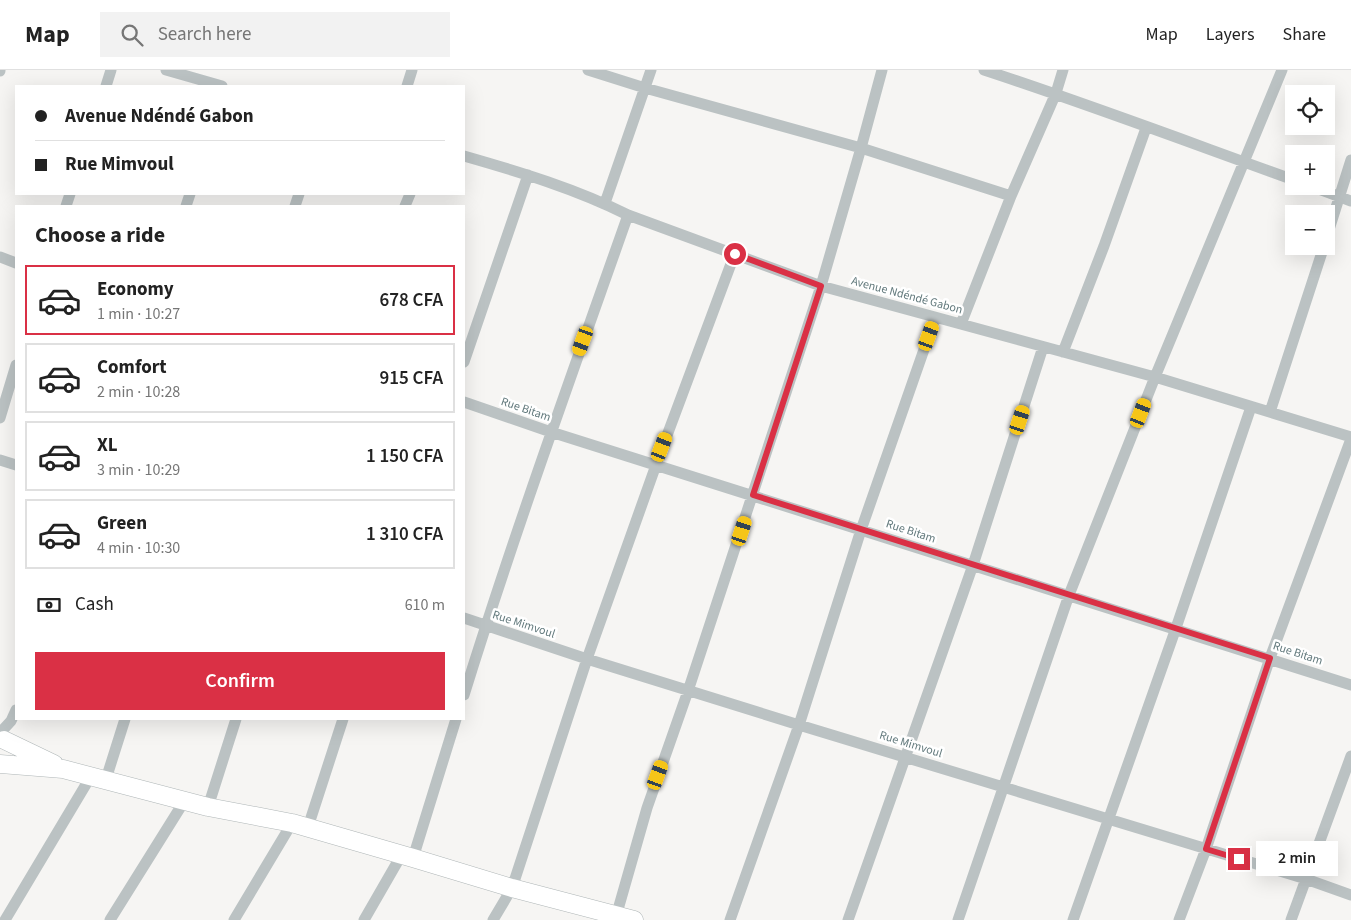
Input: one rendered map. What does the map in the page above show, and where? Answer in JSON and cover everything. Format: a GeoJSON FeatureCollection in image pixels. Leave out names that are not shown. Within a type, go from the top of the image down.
{"type":"FeatureCollection","features":[{"type":"Feature","properties":{"kind":"highway"},"geometry":{"type":"LineString","coordinates":[[1,736],[4,753],[0,763],[63,769],[208,807],[300,825],[622,919]]}},
{"type":"Feature","properties":{"kind":"highway"},"geometry":{"type":"LineString","coordinates":[[1,736],[63,769]]}},
{"type":"Feature","properties":{"kind":"street"},"geometry":{"type":"LineString","coordinates":[[106,85],[111,70]]}},
{"type":"Feature","properties":{"kind":"street"},"geometry":{"type":"LineString","coordinates":[[407,85],[412,70]]}},
{"type":"Feature","properties":{"kind":"street"},"geometry":{"type":"LineString","coordinates":[[588,70],[645,88],[861,148],[1010,196]]}},
{"type":"Feature","properties":{"kind":"street"},"geometry":{"type":"LineString","coordinates":[[605,203],[651,70]]}},
{"type":"Feature","properties":{"kind":"street"},"geometry":{"type":"LineString","coordinates":[[622,919],[646,808],[688,691],[821,286],[882,70]]}},
{"type":"Feature","properties":{"kind":"street"},"geometry":{"type":"LineString","coordinates":[[984,70],[1056,93],[1146,128],[1285,177]]}},
{"type":"Feature","properties":{"kind":"street"},"geometry":{"type":"LineString","coordinates":[[961,324],[1010,196],[1056,93],[1063,70]]}},
{"type":"Feature","properties":{"kind":"street"},"geometry":{"type":"LineString","coordinates":[[958,920],[1069,595],[1155,377],[1282,70]]}},
{"type":"Feature","properties":{"kind":"street"},"geometry":{"type":"LineString","coordinates":[[171,71],[219,85]]}},
{"type":"Feature","properties":{"kind":"street"},"geometry":{"type":"LineString","coordinates":[[1063,352],[1104,246],[1146,128]]}},
{"type":"Feature","properties":{"kind":"street","name":"Avenue Ndéndé Gabon"},"geometry":{"type":"LineString","coordinates":[[465,156],[528,175],[605,203],[628,215],[821,286],[1155,377],[1351,438]]}},
{"type":"Feature","properties":{"kind":"street"},"geometry":{"type":"LineString","coordinates":[[1335,212],[1351,160]]}},
{"type":"Feature","properties":{"kind":"street"},"geometry":{"type":"LineString","coordinates":[[465,359],[528,175]]}},
{"type":"Feature","properties":{"kind":"street"},"geometry":{"type":"LineString","coordinates":[[1335,195],[1351,201]]}},
{"type":"Feature","properties":{"kind":"street"},"geometry":{"type":"LineString","coordinates":[[465,692],[485,626],[551,432],[628,215]]}},
{"type":"Feature","properties":{"kind":"street"},"geometry":{"type":"LineString","coordinates":[[493,920],[512,888],[587,659],[656,465],[735,254]]}},
{"type":"Feature","properties":{"kind":"street"},"geometry":{"type":"LineString","coordinates":[[1270,412],[1321,255]]}},
{"type":"Feature","properties":{"kind":"street"},"geometry":{"type":"LineString","coordinates":[[0,257],[15,262]]}},
{"type":"Feature","properties":{"kind":"street"},"geometry":{"type":"LineString","coordinates":[[730,920],[798,725],[861,530],[935,318]]}},
{"type":"Feature","properties":{"kind":"street"},"geometry":{"type":"LineString","coordinates":[[848,920],[973,565],[1043,347]]}},
{"type":"Feature","properties":{"kind":"street"},"geometry":{"type":"LineString","coordinates":[[0,418],[15,368]]}},
{"type":"Feature","properties":{"kind":"street","name":"Rue Bitam"},"geometry":{"type":"LineString","coordinates":[[465,402],[551,432],[1176,628],[1351,685]]}},
{"type":"Feature","properties":{"kind":"street"},"geometry":{"type":"LineString","coordinates":[[1073,920],[1176,628],[1251,407]]}},
{"type":"Feature","properties":{"kind":"street"},"geometry":{"type":"LineString","coordinates":[[1179,920],[1206,849],[1270,658],[1351,438]]}},
{"type":"Feature","properties":{"kind":"street"},"geometry":{"type":"LineString","coordinates":[[0,460],[15,465]]}},
{"type":"Feature","properties":{"kind":"street","name":"Rue Mimvoul"},"geometry":{"type":"LineString","coordinates":[[465,618],[688,691],[1306,879],[1351,895]]}},
{"type":"Feature","properties":{"kind":"street"},"geometry":{"type":"LineString","coordinates":[[1,736],[15,712]]}},
{"type":"Feature","properties":{"kind":"street"},"geometry":{"type":"LineString","coordinates":[[5,920],[98,777],[125,720]]}},
{"type":"Feature","properties":{"kind":"street"},"geometry":{"type":"LineString","coordinates":[[208,807],[236,720]]}},
{"type":"Feature","properties":{"kind":"street"},"geometry":{"type":"LineString","coordinates":[[234,920],[300,825],[343,720]]}},
{"type":"Feature","properties":{"kind":"street"},"geometry":{"type":"LineString","coordinates":[[364,920],[408,856],[456,720]]}},
{"type":"Feature","properties":{"kind":"street"},"geometry":{"type":"LineString","coordinates":[[1291,920],[1351,756]]}},
{"type":"Feature","properties":{"kind":"street"},"geometry":{"type":"LineString","coordinates":[[110,920],[185,800]]}},
{"type":"Feature","properties":{"kind":"route"},"geometry":{"type":"LineString","coordinates":[[735,254],[821,286],[753,495],[1270,658],[1206,849],[1239,859]]}}]}
